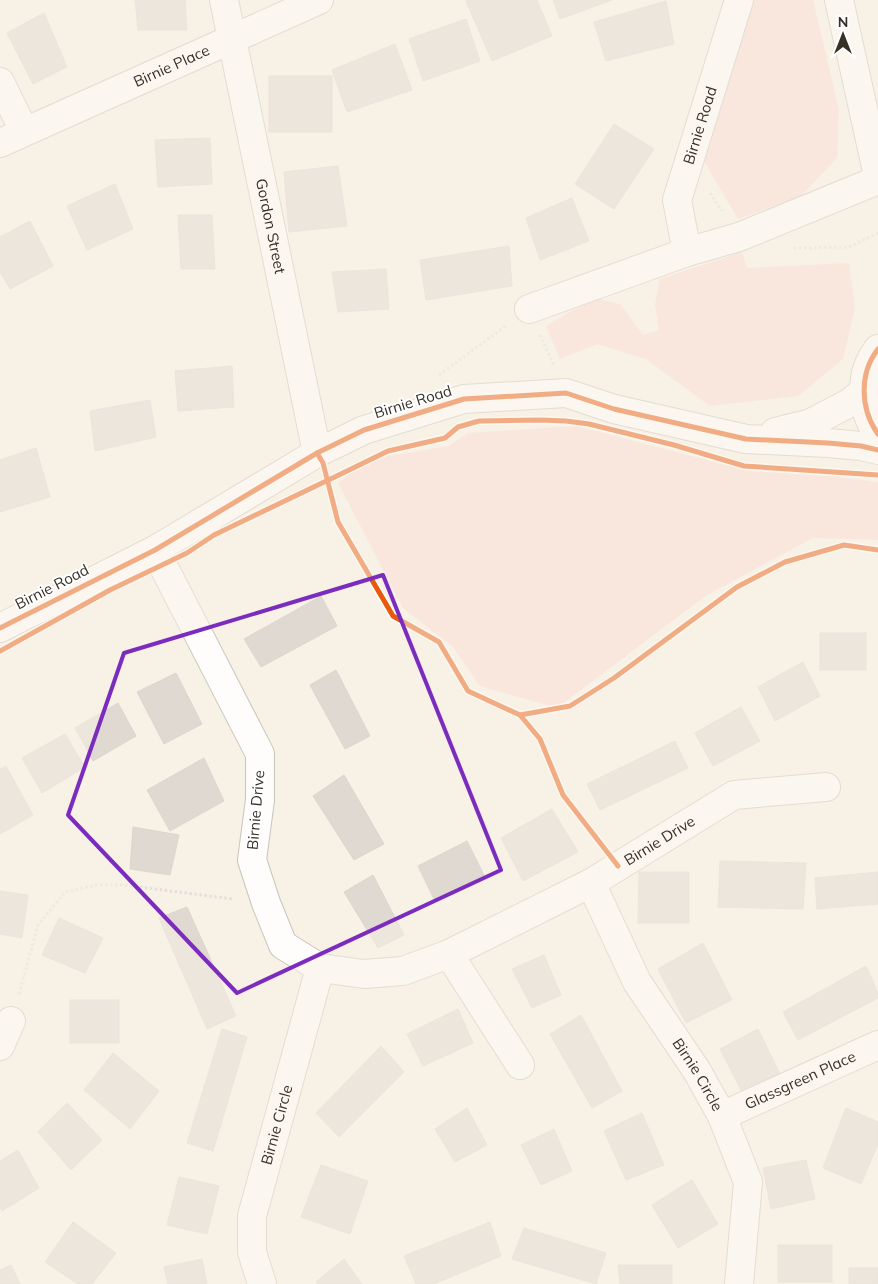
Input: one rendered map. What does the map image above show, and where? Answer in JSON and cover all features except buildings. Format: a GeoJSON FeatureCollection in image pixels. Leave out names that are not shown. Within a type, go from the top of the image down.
{"type":"FeatureCollection","features":[{"type":"Feature","properties":{"kind":"street","name":"Gordon Street"},"geometry":{"type":"LineString","coordinates":[[224,0],[317,453]]}},
{"type":"Feature","properties":{"kind":"street","name":"Birnie Place"},"geometry":{"type":"LineString","coordinates":[[0,82],[12,137],[319,0]]}},
{"type":"Feature","properties":{"kind":"street","name":"Birnie Road"},"geometry":{"type":"LineString","coordinates":[[687,252],[677,200],[739,0]]}},
{"type":"Feature","properties":{"kind":"street"},"geometry":{"type":"LineString","coordinates":[[839,0],[878,176]]}},
{"type":"Feature","properties":{"kind":"street"},"geometry":{"type":"LineString","coordinates":[[529,308],[687,252],[739,237],[878,180]]}},
{"type":"Feature","properties":{"kind":"street"},"geometry":{"type":"LineString","coordinates":[[878,327],[875,353],[865,379],[865,403],[871,424],[878,434]]}},
{"type":"Feature","properties":{"kind":"street","name":"Birnie Road"},"geometry":{"type":"LineString","coordinates":[[746,439],[811,423],[851,402],[865,390]]}},
{"type":"Feature","properties":{"kind":"street","name":"Birnie Road"},"geometry":{"type":"LineString","coordinates":[[0,628],[155,550],[317,453],[364,430],[464,399],[566,393],[614,409],[746,439],[828,443],[861,446],[878,450]]}},
{"type":"Feature","properties":{"kind":"street","name":"Birnie Drive"},"geometry":{"type":"LineString","coordinates":[[155,550],[260,754],[260,800],[252,860],[266,903],[283,945],[320,968],[364,974],[403,971],[449,954],[591,883],[734,795],[826,787]]}},
{"type":"Feature","properties":{"kind":"street","name":"Birnie Circle"},"geometry":{"type":"LineString","coordinates":[[591,883],[637,982],[696,1070],[722,1116],[748,1182],[739,1284]]}},
{"type":"Feature","properties":{"kind":"street"},"geometry":{"type":"LineString","coordinates":[[449,954],[520,1065]]}},
{"type":"Feature","properties":{"kind":"street","name":"Birnie Circle"},"geometry":{"type":"LineString","coordinates":[[262,1284],[252,1252],[252,1216],[320,968]]}},
{"type":"Feature","properties":{"kind":"street"},"geometry":{"type":"LineString","coordinates":[[0,1046],[11,1021]]}},
{"type":"Feature","properties":{"kind":"street","name":"Glassgreen Place"},"geometry":{"type":"LineString","coordinates":[[722,1116],[878,1045]]}},
{"type":"Feature","properties":{"kind":"path"},"geometry":{"type":"LineString","coordinates":[[435,378],[529,308],[566,393]]}},
{"type":"Feature","properties":{"kind":"path"},"geometry":{"type":"LineString","coordinates":[[11,1021],[38,925],[65,892],[96,885],[124,885],[266,903]]}},
{"type":"Feature","properties":{"kind":"highlighted area"},"geometry":{"type":"Polygon","coordinates":[[[383,575],[501,870],[237,993],[68,815],[124,653],[383,575]]]}},
{"type":"Feature","properties":{"kind":"shaded area"},"geometry":{"type":"Polygon","coordinates":[[[754,0],[813,0],[839,110],[837,158],[801,196],[738,219],[704,161],[754,0]]]}},
{"type":"Feature","properties":{"kind":"shaded area"},"geometry":{"type":"Polygon","coordinates":[[[742,252],[747,268],[849,263],[855,308],[843,359],[798,396],[710,406],[646,359],[597,344],[560,359],[546,326],[594,298],[620,304],[643,335],[659,330],[655,305],[660,279],[742,252]]]}},
{"type":"Feature","properties":{"kind":"shaded area"},"geometry":{"type":"Polygon","coordinates":[[[577,426],[749,471],[830,476],[878,482],[878,540],[813,538],[707,595],[557,708],[480,686],[453,647],[403,608],[338,483],[370,459],[449,446],[468,433],[577,426]]]}},
{"type":"Feature","properties":{"kind":"cycle path"},"geometry":{"type":"LineString","coordinates":[[878,349],[867,369],[864,391],[868,414],[878,434]]}},
{"type":"Feature","properties":{"kind":"cycle path"},"geometry":{"type":"LineString","coordinates":[[0,628],[155,550],[317,453],[364,430],[464,399],[566,393],[614,409],[746,439],[828,443],[861,446],[878,450]]}},
{"type":"Feature","properties":{"kind":"cycle path"},"geometry":{"type":"LineString","coordinates":[[0,651],[110,590],[187,553],[214,535],[388,451],[445,438],[458,427],[479,421],[540,420],[589,424],[674,445],[744,466],[878,475]]}},
{"type":"Feature","properties":{"kind":"cycle path"},"geometry":{"type":"LineString","coordinates":[[317,453],[323,463],[338,522],[393,616],[439,642],[468,691],[520,715],[540,739],[563,795],[618,866]]}},
{"type":"Feature","properties":{"kind":"cycle path"},"geometry":{"type":"LineString","coordinates":[[520,715],[570,706],[614,678],[737,587],[785,562],[844,545],[878,550]]}}]}
